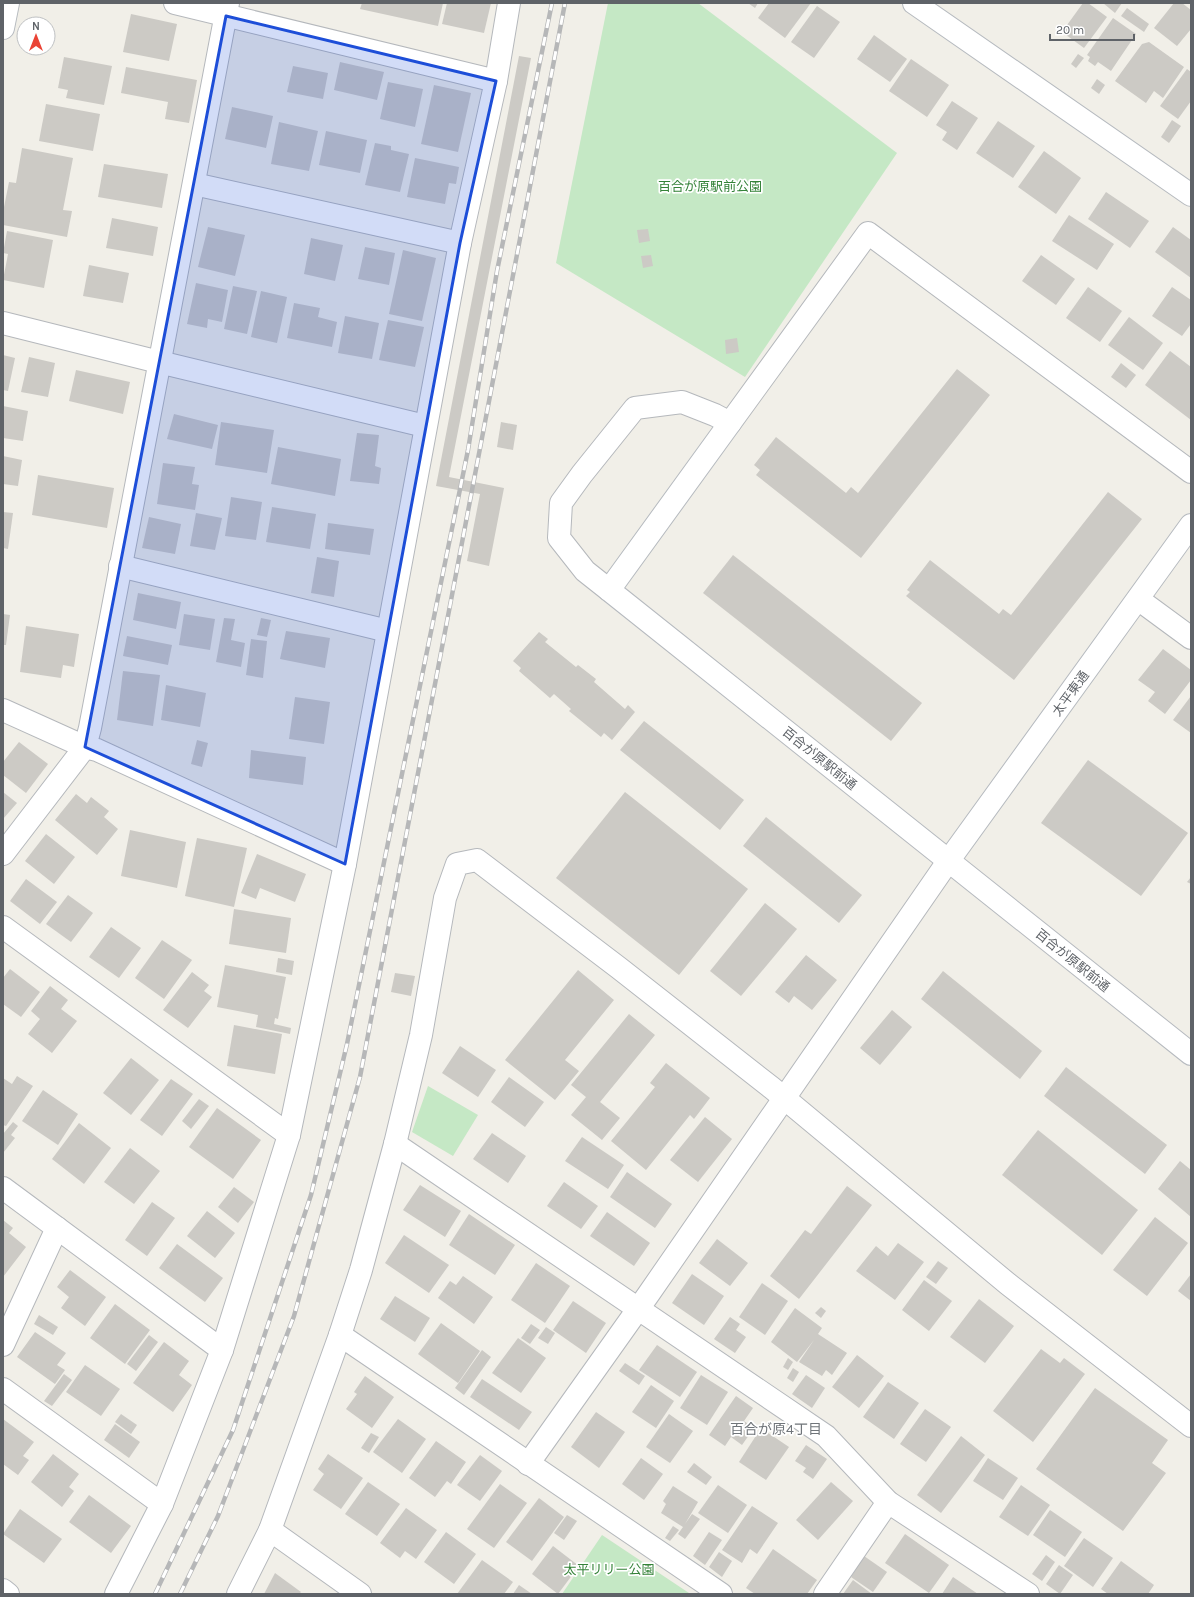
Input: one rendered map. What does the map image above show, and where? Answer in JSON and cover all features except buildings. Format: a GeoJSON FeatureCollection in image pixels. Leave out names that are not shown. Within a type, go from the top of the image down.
{"type":"FeatureCollection","features":[{"type":"Feature","properties":{"kind":"street"},"geometry":{"type":"LineString","coordinates":[[3,28],[8,3]]}},
{"type":"Feature","properties":{"kind":"street"},"geometry":{"type":"LineString","coordinates":[[175,3],[227,9],[496,81]]}},
{"type":"Feature","properties":{"kind":"street"},"geometry":{"type":"LineString","coordinates":[[116,1594],[162,1504],[222,1350],[289,1135],[345,864],[425,426],[460,243],[496,81],[509,3]]}},
{"type":"Feature","properties":{"kind":"street"},"geometry":{"type":"LineString","coordinates":[[914,3],[1191,195]]}},
{"type":"Feature","properties":{"kind":"street"},"geometry":{"type":"LineString","coordinates":[[3,854],[85,747],[90,728],[227,9]]}},
{"type":"Feature","properties":{"kind":"street"},"geometry":{"type":"LineString","coordinates":[[194,184],[460,243]]}},
{"type":"Feature","properties":{"kind":"street"},"geometry":{"type":"LineString","coordinates":[[609,590],[868,233],[1191,472]]}},
{"type":"Feature","properties":{"kind":"street"},"geometry":{"type":"LineString","coordinates":[[3,323],[425,426]]}},
{"type":"Feature","properties":{"kind":"street","name":"百合が原駅前通"},"geometry":{"type":"LineString","coordinates":[[730,423],[715,415],[682,402],[635,408],[582,474],[561,503],[559,538],[585,571],[1191,1054]]}},
{"type":"Feature","properties":{"kind":"street","name":"太平東通"},"geometry":{"type":"LineString","coordinates":[[528,1464],[638,1309],[949,860],[1191,525]]}},
{"type":"Feature","properties":{"kind":"street"},"geometry":{"type":"LineString","coordinates":[[120,566],[388,631]]}},
{"type":"Feature","properties":{"kind":"street"},"geometry":{"type":"LineString","coordinates":[[1138,598],[1191,638]]}},
{"type":"Feature","properties":{"kind":"street"},"geometry":{"type":"LineString","coordinates":[[3,710],[85,747],[97,750],[345,864]]}},
{"type":"Feature","properties":{"kind":"street"},"geometry":{"type":"LineString","coordinates":[[238,1594],[270,1530],[340,1335],[361,1270],[395,1144],[421,1035],[446,898],[457,864],[477,860],[619,968],[784,1098],[1008,1284],[1191,1426]]}},
{"type":"Feature","properties":{"kind":"street"},"geometry":{"type":"LineString","coordinates":[[3,927],[289,1135]]}},
{"type":"Feature","properties":{"kind":"street"},"geometry":{"type":"LineString","coordinates":[[395,1144],[826,1436],[888,1502],[1028,1594]]}},
{"type":"Feature","properties":{"kind":"street"},"geometry":{"type":"LineString","coordinates":[[3,1188],[222,1350]]}},
{"type":"Feature","properties":{"kind":"street"},"geometry":{"type":"LineString","coordinates":[[3,1345],[58,1228]]}},
{"type":"Feature","properties":{"kind":"street"},"geometry":{"type":"LineString","coordinates":[[340,1335],[721,1594]]}},
{"type":"Feature","properties":{"kind":"street"},"geometry":{"type":"LineString","coordinates":[[3,1388],[162,1504]]}},
{"type":"Feature","properties":{"kind":"street"},"geometry":{"type":"LineString","coordinates":[[825,1594],[888,1502]]}},
{"type":"Feature","properties":{"kind":"street"},"geometry":{"type":"LineString","coordinates":[[270,1530],[360,1594]]}},
{"type":"Feature","properties":{"kind":"street"},"geometry":{"type":"LineString","coordinates":[[3,1590],[8,1594]]}},
{"type":"Feature","properties":{"kind":"highlighted area"},"geometry":{"type":"Polygon","coordinates":[[[226,16],[496,81],[460,243],[345,864],[85,747],[226,16]]]}},
{"type":"Feature","properties":{"kind":"green space","name":"百合が原駅前公園"},"geometry":{"type":"Polygon","coordinates":[[[608,3],[698,3],[897,153],[745,377],[556,263],[608,3]]]}},
{"type":"Feature","properties":{"kind":"green space"},"geometry":{"type":"Polygon","coordinates":[[[428,1086],[478,1115],[453,1156],[412,1132],[428,1086]]]}},
{"type":"Feature","properties":{"kind":"green space","name":"太平リリー公園"},"geometry":{"type":"Polygon","coordinates":[[[602,1535],[689,1593],[562,1594],[602,1535]]]}},
{"type":"Feature","properties":{"kind":"railway"},"geometry":{"type":"LineString","coordinates":[[155,1594],[233,1430],[311,1195],[347,1044],[468,450],[497,271],[552,3]]}},
{"type":"Feature","properties":{"kind":"railway"},"geometry":{"type":"LineString","coordinates":[[180,1594],[218,1516],[294,1316],[360,1077],[565,3]]}},
{"type":"Feature","properties":{"kind":"district","name":"百合が原4丁目"},"geometry":{"type":"Point","coordinates":[776,1429]}}]}
